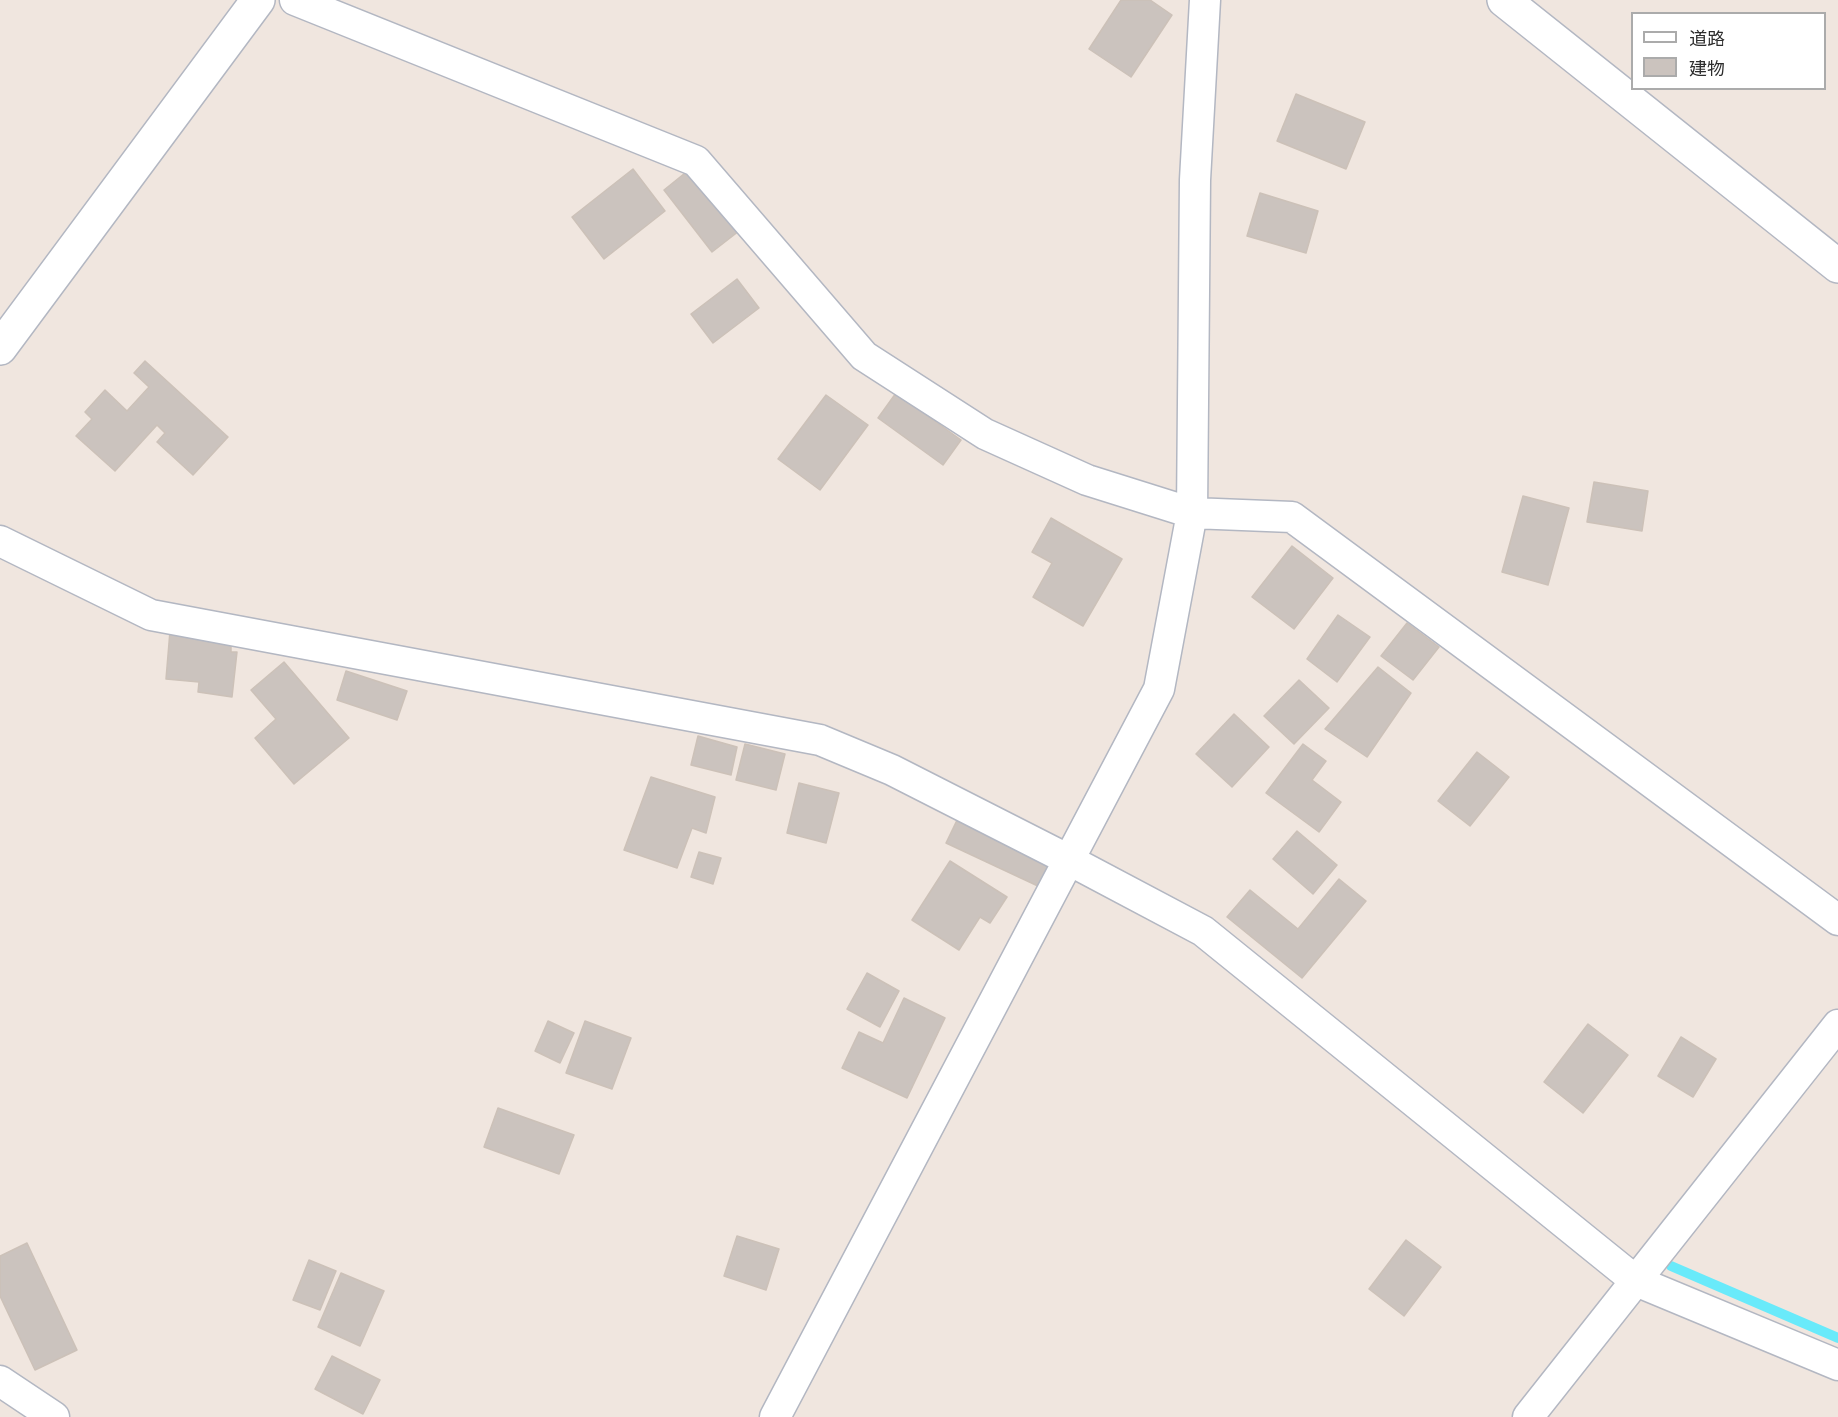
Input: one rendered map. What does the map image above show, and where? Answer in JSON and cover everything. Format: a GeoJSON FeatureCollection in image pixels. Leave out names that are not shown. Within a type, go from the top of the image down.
{"type":"FeatureCollection","features":[{"type":"Feature","properties":{"kind":"street"},"geometry":{"type":"LineString","coordinates":[[0,348],[258,0]]}},
{"type":"Feature","properties":{"kind":"street"},"geometry":{"type":"LineString","coordinates":[[295,0],[696,161],[864,356],[985,434],[1087,480],[1192,513],[1292,517],[1838,920]]}},
{"type":"Feature","properties":{"kind":"street"},"geometry":{"type":"LineString","coordinates":[[775,1417],[1159,689],[1192,513],[1195,180],[1205,0]]}},
{"type":"Feature","properties":{"kind":"street"},"geometry":{"type":"LineString","coordinates":[[1504,0],[1838,266]]}},
{"type":"Feature","properties":{"kind":"street"},"geometry":{"type":"LineString","coordinates":[[0,541],[151,615],[820,740],[892,770],[1203,931],[1636,1281],[1838,1365]]}},
{"type":"Feature","properties":{"kind":"street"},"geometry":{"type":"LineString","coordinates":[[1528,1417],[1838,1025]]}},
{"type":"Feature","properties":{"kind":"street"},"geometry":{"type":"LineString","coordinates":[[0,1381],[54,1417]]}},
{"type":"Feature","properties":{"kind":"building"},"geometry":{"type":"Polygon","coordinates":[[[1121,0],[1150,0],[1172,15],[1131,77],[1089,49],[1121,0]]]}},
{"type":"Feature","properties":{"kind":"building"},"geometry":{"type":"Polygon","coordinates":[[[1296,94],[1365,122],[1346,169],[1277,141],[1296,94]]]}},
{"type":"Feature","properties":{"kind":"building"},"geometry":{"type":"Polygon","coordinates":[[[633,169],[665,211],[604,259],[572,217],[633,169]]]}},
{"type":"Feature","properties":{"kind":"building"},"geometry":{"type":"Polygon","coordinates":[[[690,169],[739,231],[712,252],[664,190],[690,169]]]}},
{"type":"Feature","properties":{"kind":"building"},"geometry":{"type":"Polygon","coordinates":[[[1260,193],[1318,211],[1306,253],[1247,236],[1260,193]]]}},
{"type":"Feature","properties":{"kind":"building"},"geometry":{"type":"Polygon","coordinates":[[[737,279],[759,308],[713,343],[691,314],[737,279]]]}},
{"type":"Feature","properties":{"kind":"building"},"geometry":{"type":"Polygon","coordinates":[[[145,361],[228,437],[193,475],[157,442],[165,433],[157,425],[115,471],[76,436],[92,419],[85,412],[105,390],[127,411],[149,387],[134,373],[145,361]]]}},
{"type":"Feature","properties":{"kind":"building"},"geometry":{"type":"Polygon","coordinates":[[[896,393],[961,440],[943,465],[878,418],[896,393]]]}},
{"type":"Feature","properties":{"kind":"building"},"geometry":{"type":"Polygon","coordinates":[[[826,395],[868,425],[820,490],[778,459],[826,395]]]}},
{"type":"Feature","properties":{"kind":"building"},"geometry":{"type":"Polygon","coordinates":[[[1594,482],[1648,491],[1642,531],[1587,522],[1594,482]]]}},
{"type":"Feature","properties":{"kind":"building"},"geometry":{"type":"Polygon","coordinates":[[[1523,496],[1569,508],[1548,585],[1502,572],[1523,496]]]}},
{"type":"Feature","properties":{"kind":"building"},"geometry":{"type":"Polygon","coordinates":[[[1051,518],[1122,559],[1083,626],[1033,597],[1052,563],[1032,552],[1051,518]]]}},
{"type":"Feature","properties":{"kind":"building"},"geometry":{"type":"Polygon","coordinates":[[[1292,546],[1333,578],[1294,629],[1252,597],[1292,546]]]}},
{"type":"Feature","properties":{"kind":"building"},"geometry":{"type":"Polygon","coordinates":[[[1338,615],[1370,637],[1337,682],[1307,659],[1338,615]]]}},
{"type":"Feature","properties":{"kind":"building"},"geometry":{"type":"Polygon","coordinates":[[[1407,623],[1439,647],[1413,680],[1381,656],[1407,623]]]}},
{"type":"Feature","properties":{"kind":"building"},"geometry":{"type":"Polygon","coordinates":[[[170,631],[231,642],[231,652],[237,652],[232,697],[198,692],[199,682],[166,679],[170,631]]]}},
{"type":"Feature","properties":{"kind":"building"},"geometry":{"type":"Polygon","coordinates":[[[284,662],[349,738],[294,784],[255,738],[276,719],[251,690],[284,662]]]}},
{"type":"Feature","properties":{"kind":"building"},"geometry":{"type":"Polygon","coordinates":[[[1378,667],[1411,693],[1367,757],[1325,729],[1378,667]]]}},
{"type":"Feature","properties":{"kind":"building"},"geometry":{"type":"Polygon","coordinates":[[[346,671],[407,691],[397,720],[337,700],[346,671]]]}},
{"type":"Feature","properties":{"kind":"building"},"geometry":{"type":"Polygon","coordinates":[[[1299,680],[1329,708],[1294,744],[1264,716],[1299,680]]]}},
{"type":"Feature","properties":{"kind":"building"},"geometry":{"type":"Polygon","coordinates":[[[1234,714],[1269,747],[1232,787],[1196,754],[1234,714]]]}},
{"type":"Feature","properties":{"kind":"building"},"geometry":{"type":"Polygon","coordinates":[[[698,736],[737,747],[731,775],[691,765],[698,736]]]}},
{"type":"Feature","properties":{"kind":"building"},"geometry":{"type":"Polygon","coordinates":[[[745,744],[785,754],[776,790],[736,780],[745,744]]]}},
{"type":"Feature","properties":{"kind":"building"},"geometry":{"type":"Polygon","coordinates":[[[1303,744],[1326,761],[1312,780],[1341,802],[1319,832],[1266,793],[1303,744]]]}},
{"type":"Feature","properties":{"kind":"building"},"geometry":{"type":"Polygon","coordinates":[[[1477,752],[1509,777],[1470,826],[1438,801],[1477,752]]]}},
{"type":"Feature","properties":{"kind":"building"},"geometry":{"type":"Polygon","coordinates":[[[651,777],[715,797],[706,833],[692,828],[677,868],[624,850],[651,777]]]}},
{"type":"Feature","properties":{"kind":"building"},"geometry":{"type":"Polygon","coordinates":[[[799,783],[839,793],[826,843],[787,833],[799,783]]]}},
{"type":"Feature","properties":{"kind":"building"},"geometry":{"type":"Polygon","coordinates":[[[959,816],[1052,860],[1040,887],[946,843],[959,816]]]}},
{"type":"Feature","properties":{"kind":"building"},"geometry":{"type":"Polygon","coordinates":[[[1297,831],[1337,865],[1313,894],[1273,859],[1297,831]]]}},
{"type":"Feature","properties":{"kind":"building"},"geometry":{"type":"Polygon","coordinates":[[[699,852],[721,858],[713,884],[691,877],[699,852]]]}},
{"type":"Feature","properties":{"kind":"building"},"geometry":{"type":"Polygon","coordinates":[[[950,861],[1007,897],[990,923],[980,917],[959,950],[912,920],[950,861]]]}},
{"type":"Feature","properties":{"kind":"building"},"geometry":{"type":"Polygon","coordinates":[[[1339,879],[1366,901],[1302,978],[1227,917],[1250,890],[1298,929],[1339,879]]]}},
{"type":"Feature","properties":{"kind":"building"},"geometry":{"type":"Polygon","coordinates":[[[867,973],[899,991],[880,1027],[847,1009],[867,973]]]}},
{"type":"Feature","properties":{"kind":"building"},"geometry":{"type":"Polygon","coordinates":[[[904,998],[945,1018],[907,1098],[842,1068],[859,1032],[883,1043],[904,998]]]}},
{"type":"Feature","properties":{"kind":"building"},"geometry":{"type":"Polygon","coordinates":[[[548,1021],[574,1033],[560,1063],[535,1051],[548,1021]]]}},
{"type":"Feature","properties":{"kind":"building"},"geometry":{"type":"Polygon","coordinates":[[[585,1021],[631,1038],[612,1089],[566,1073],[585,1021]]]}},
{"type":"Feature","properties":{"kind":"building"},"geometry":{"type":"Polygon","coordinates":[[[1588,1024],[1628,1055],[1583,1113],[1544,1082],[1588,1024]]]}},
{"type":"Feature","properties":{"kind":"building"},"geometry":{"type":"Polygon","coordinates":[[[1681,1037],[1716,1059],[1693,1097],[1658,1076],[1681,1037]]]}},
{"type":"Feature","properties":{"kind":"building"},"geometry":{"type":"Polygon","coordinates":[[[498,1108],[574,1135],[559,1174],[484,1147],[498,1108]]]}},
{"type":"Feature","properties":{"kind":"building"},"geometry":{"type":"Polygon","coordinates":[[[737,1236],[779,1249],[766,1290],[724,1276],[737,1236]]]}},
{"type":"Feature","properties":{"kind":"building"},"geometry":{"type":"Polygon","coordinates":[[[1406,1240],[1441,1267],[1404,1316],[1369,1289],[1406,1240]]]}},
{"type":"Feature","properties":{"kind":"building"},"geometry":{"type":"Polygon","coordinates":[[[27,1243],[77,1350],[35,1370],[0,1296],[0,1256],[27,1243]]]}},
{"type":"Feature","properties":{"kind":"building"},"geometry":{"type":"Polygon","coordinates":[[[309,1260],[336,1271],[320,1310],[293,1300],[309,1260]]]}},
{"type":"Feature","properties":{"kind":"building"},"geometry":{"type":"Polygon","coordinates":[[[341,1273],[384,1291],[360,1346],[318,1327],[341,1273]]]}},
{"type":"Feature","properties":{"kind":"building"},"geometry":{"type":"Polygon","coordinates":[[[332,1356],[380,1380],[363,1414],[315,1389],[332,1356]]]}},
{"type":"Feature","properties":{"kind":"waterway"},"geometry":{"type":"LineString","coordinates":[[1671,1266],[1838,1338]]}}]}
